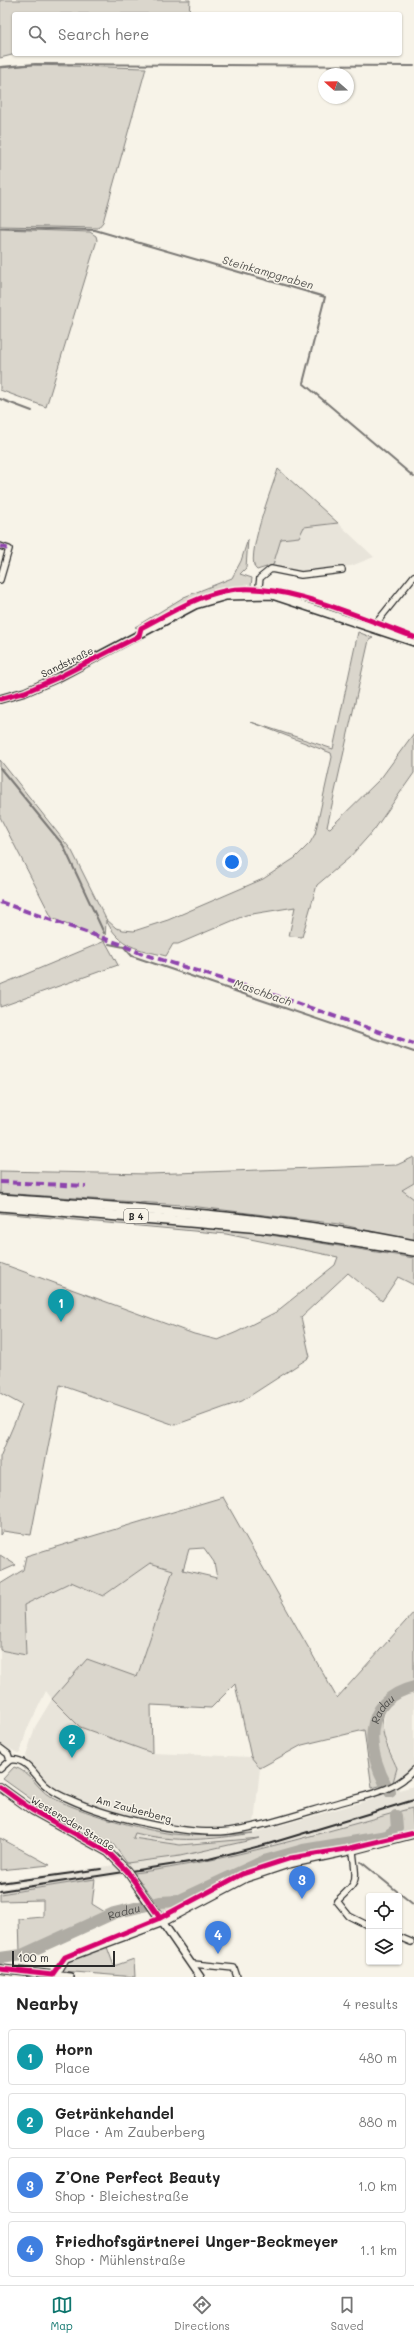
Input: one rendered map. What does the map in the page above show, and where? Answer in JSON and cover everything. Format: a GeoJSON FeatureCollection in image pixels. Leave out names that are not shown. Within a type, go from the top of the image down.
{"type":"FeatureCollection","features":[{"type":"Feature","properties":{"kind":"highway","name":"B 4"},"geometry":{"type":"LineString","coordinates":[[0,1199],[248,1219],[414,1244]]}},
{"type":"Feature","properties":{"kind":"highway","name":"B 4"},"geometry":{"type":"LineString","coordinates":[[0,1206],[265,1228],[414,1252]]}},
{"type":"Feature","properties":{"kind":"street"},"geometry":{"type":"LineString","coordinates":[[0,546],[9,549],[0,580]]}},
{"type":"Feature","properties":{"kind":"street"},"geometry":{"type":"LineString","coordinates":[[258,594],[260,578],[271,569],[301,575],[342,570]]}},
{"type":"Feature","properties":{"kind":"street"},"geometry":{"type":"LineString","coordinates":[[373,627],[414,576]]}},
{"type":"Feature","properties":{"kind":"street","name":"Sandstraße"},"geometry":{"type":"LineString","coordinates":[[0,698],[25,692],[56,678],[195,605],[226,596],[258,594],[296,601],[414,642]]}},
{"type":"Feature","properties":{"kind":"street"},"geometry":{"type":"LineString","coordinates":[[0,1748],[8,1754],[10,1760],[0,1769]]}},
{"type":"Feature","properties":{"kind":"street","name":"Am Zauberberg"},"geometry":{"type":"LineString","coordinates":[[10,1760],[25,1763],[47,1787],[69,1799],[114,1815],[172,1829],[227,1831],[265,1824],[392,1788],[414,1770]]}},
{"type":"Feature","properties":{"kind":"street","name":"Westeroder Straße"},"geometry":{"type":"LineString","coordinates":[[0,1787],[32,1810],[108,1852],[127,1871],[200,1977]]}},
{"type":"Feature","properties":{"kind":"street"},"geometry":{"type":"LineString","coordinates":[[56,1976],[66,1959],[163,1922],[246,1879],[288,1865],[353,1851],[414,1835]]}},
{"type":"Feature","properties":{"kind":"street"},"geometry":{"type":"LineString","coordinates":[[353,1851],[356,1877],[354,1885],[337,1901],[349,1916],[366,1924]]}},
{"type":"Feature","properties":{"kind":"street"},"geometry":{"type":"LineString","coordinates":[[402,1938],[411,1942]]}},
{"type":"Feature","properties":{"kind":"street"},"geometry":{"type":"LineString","coordinates":[[192,1964],[234,1968],[237,1977]]}},
{"type":"Feature","properties":{"kind":"street"},"geometry":{"type":"LineString","coordinates":[[0,1969],[70,1977]]}},
{"type":"Feature","properties":{"kind":"shaded area"},"geometry":{"type":"Polygon","coordinates":[[[0,0],[190,0],[189,12],[12,12],[12,55],[0,58],[0,0]]]}},
{"type":"Feature","properties":{"kind":"shaded area"},"geometry":{"type":"Polygon","coordinates":[[[33,65],[146,68],[103,222],[98,228],[0,226],[0,68],[33,65]]]}},
{"type":"Feature","properties":{"kind":"shaded area"},"geometry":{"type":"Polygon","coordinates":[[[0,229],[90,232],[96,236],[97,240],[46,407],[0,390],[0,229]]]}},
{"type":"Feature","properties":{"kind":"shaded area"},"geometry":{"type":"Polygon","coordinates":[[[278,469],[338,523],[304,527],[299,537],[281,539],[273,565],[257,570],[254,564],[256,539],[265,506],[278,469]]]}},
{"type":"Feature","properties":{"kind":"shaded area"},"geometry":{"type":"Polygon","coordinates":[[[338,523],[374,557],[351,566],[295,572],[273,565],[281,539],[299,537],[304,527],[338,523]]]}},
{"type":"Feature","properties":{"kind":"shaded area"},"geometry":{"type":"Polygon","coordinates":[[[248,539],[246,568],[240,574],[252,578],[251,586],[220,589],[204,594],[137,628],[135,627],[184,597],[232,578],[241,561],[248,539]]]}},
{"type":"Feature","properties":{"kind":"shaded area"},"geometry":{"type":"Polygon","coordinates":[[[358,632],[373,638],[369,640],[327,827],[330,828],[381,778],[414,733],[414,773],[374,830],[349,858],[317,885],[302,937],[289,936],[295,907],[246,915],[178,944],[173,944],[166,956],[138,949],[124,942],[111,929],[106,920],[105,941],[52,918],[0,817],[0,760],[72,851],[106,919],[116,928],[134,931],[168,920],[263,879],[295,858],[310,843],[315,834],[332,757],[331,753],[251,722],[333,749],[358,632]]]}},
{"type":"Feature","properties":{"kind":"shaded area"},"geometry":{"type":"Polygon","coordinates":[[[105,941],[118,965],[0,1007],[0,985],[105,941]]]}},
{"type":"Feature","properties":{"kind":"shaded area"},"geometry":{"type":"Polygon","coordinates":[[[414,1157],[414,1183],[402,1190],[414,1199],[414,1241],[339,1224],[182,1205],[0,1193],[0,1171],[149,1174],[397,1165],[414,1157]]]}},
{"type":"Feature","properties":{"kind":"shaded area"},"geometry":{"type":"Polygon","coordinates":[[[414,1183],[414,1199],[402,1190],[414,1183]]]}},
{"type":"Feature","properties":{"kind":"shaded area"},"geometry":{"type":"Polygon","coordinates":[[[0,1210],[226,1228],[414,1258],[414,1285],[398,1277],[382,1301],[348,1273],[301,1317],[310,1357],[242,1401],[175,1425],[60,1385],[31,1535],[3,1531],[0,1535],[0,1457],[22,1405],[0,1393],[0,1263],[194,1334],[218,1340],[276,1312],[335,1265],[338,1257],[226,1234],[0,1213],[0,1210]]]}},
{"type":"Feature","properties":{"kind":"shaded area"},"geometry":{"type":"Polygon","coordinates":[[[223,1497],[337,1698],[414,1612],[414,1690],[389,1704],[384,1711],[382,1719],[384,1736],[397,1768],[393,1782],[372,1788],[364,1730],[302,1745],[260,1768],[251,1757],[235,1684],[211,1708],[151,1705],[152,1753],[80,1727],[52,1699],[87,1659],[137,1677],[173,1570],[150,1563],[103,1596],[71,1582],[24,1605],[26,1655],[0,1650],[0,1584],[23,1570],[26,1556],[223,1497]],[[204,1548],[189,1549],[183,1570],[217,1578],[214,1562],[204,1548]]]}},
{"type":"Feature","properties":{"kind":"shaded area"},"geometry":{"type":"Polygon","coordinates":[[[0,1555],[16,1565],[0,1572],[0,1555]]]}},
{"type":"Feature","properties":{"kind":"shaded area"},"geometry":{"type":"Polygon","coordinates":[[[150,1563],[174,1571],[136,1678],[87,1659],[152,1753],[251,1757],[260,1768],[253,1833],[373,1799],[372,1788],[393,1782],[397,1768],[383,1731],[385,1709],[390,1702],[414,1690],[414,1775],[399,1788],[399,1790],[414,1786],[414,1813],[412,1808],[251,1852],[171,1868],[0,1894],[0,1889],[35,1882],[0,1885],[0,1881],[180,1856],[255,1839],[180,1845],[132,1838],[134,1833],[178,1840],[210,1840],[245,1834],[173,1834],[71,1806],[41,1790],[24,1770],[26,1756],[35,1727],[52,1699],[46,1691],[26,1732],[20,1754],[0,1744],[0,1650],[26,1655],[24,1605],[71,1582],[103,1596],[150,1563]]]}},
{"type":"Feature","properties":{"kind":"shaded area"},"geometry":{"type":"Polygon","coordinates":[[[14,1767],[20,1769],[29,1776],[51,1797],[63,1803],[128,1824],[160,1832],[183,1835],[253,1833],[208,1839],[179,1839],[135,1833],[133,1838],[180,1845],[260,1838],[180,1856],[127,1863],[113,1844],[35,1802],[3,1779],[14,1767]]]}},
{"type":"Feature","properties":{"kind":"shaded area"},"geometry":{"type":"Polygon","coordinates":[[[412,1808],[414,1832],[292,1856],[252,1869],[164,1913],[134,1873],[169,1868],[239,1854],[412,1808]]]}},
{"type":"Feature","properties":{"kind":"shaded area"},"geometry":{"type":"Polygon","coordinates":[[[0,1838],[50,1865],[0,1870],[0,1838]]]}},
{"type":"Feature","properties":{"kind":"shaded area"},"geometry":{"type":"Polygon","coordinates":[[[95,1879],[92,1904],[105,1912],[20,1952],[19,1919],[43,1917],[43,1900],[0,1901],[0,1894],[95,1879]]]}},
{"type":"Feature","properties":{"kind":"shaded area"},"geometry":{"type":"Polygon","coordinates":[[[107,1947],[114,1966],[134,1959],[135,1977],[62,1971],[67,1962],[107,1947]]]}},
{"type":"Feature","properties":{"kind":"waterway"},"geometry":{"type":"LineString","coordinates":[[0,67],[35,64],[414,66]]}},
{"type":"Feature","properties":{"kind":"waterway","name":"Steinkampgraben"},"geometry":{"type":"LineString","coordinates":[[0,228],[95,230],[325,297],[303,383],[414,477]]}},
{"type":"Feature","properties":{"kind":"waterway"},"geometry":{"type":"LineString","coordinates":[[0,399],[32,411]]}},
{"type":"Feature","properties":{"kind":"waterway","name":"Maschbach"},"geometry":{"type":"LineString","coordinates":[[0,768],[63,845],[104,933]]}},
{"type":"Feature","properties":{"kind":"waterway","name":"Maschbach"},"geometry":{"type":"LineString","coordinates":[[109,944],[124,947],[132,956],[414,1052]]}},
{"type":"Feature","properties":{"kind":"waterway","name":"Radau"},"geometry":{"type":"LineString","coordinates":[[390,1792],[376,1761],[373,1745],[373,1730],[376,1716],[384,1703],[396,1694],[414,1687]]}},
{"type":"Feature","properties":{"kind":"waterway","name":"Radau"},"geometry":{"type":"LineString","coordinates":[[0,1958],[22,1955],[114,1913],[160,1902],[178,1901],[264,1861],[303,1850],[387,1836],[397,1829],[396,1816]]}},
{"type":"Feature","properties":{"kind":"waterway"},"geometry":{"type":"LineString","coordinates":[[361,1862],[414,1905]]}},
{"type":"Feature","properties":{"kind":"railway"},"geometry":{"type":"LineString","coordinates":[[0,1891],[209,1859],[268,1844],[414,1800]]}},
{"type":"Feature","properties":{"kind":"railway"},"geometry":{"type":"LineString","coordinates":[[0,1883],[101,1869]]}},
{"type":"Feature","properties":{"kind":"marked path"},"geometry":{"type":"LineString","coordinates":[[0,546],[9,549]]}},
{"type":"Feature","properties":{"kind":"marked path"},"geometry":{"type":"LineString","coordinates":[[0,902],[120,944],[140,953],[276,996],[414,1044]]}},
{"type":"Feature","properties":{"kind":"marked path"},"geometry":{"type":"LineString","coordinates":[[0,1182],[86,1186]]}},
{"type":"Feature","properties":{"kind":"cycle path"},"geometry":{"type":"LineString","coordinates":[[0,699],[25,692],[57,678],[139,636],[141,628],[171,612],[203,597],[224,591],[246,589],[270,590],[295,595],[320,602],[414,637]]}},
{"type":"Feature","properties":{"kind":"cycle path"},"geometry":{"type":"LineString","coordinates":[[0,1787],[32,1810],[108,1852],[127,1871],[160,1918]]}},
{"type":"Feature","properties":{"kind":"cycle path"},"geometry":{"type":"LineString","coordinates":[[0,1969],[52,1975],[65,1957],[160,1918],[242,1874],[291,1858],[346,1849],[414,1833]]}},
{"type":"Feature","properties":{"kind":"place","name":"Horn"},"geometry":{"type":"Point","coordinates":[61,1322]}},
{"type":"Feature","properties":{"kind":"place","name":"Getränkehandel"},"geometry":{"type":"Point","coordinates":[72,1758]}},
{"type":"Feature","properties":{"kind":"place","name":"Z’One Perfect Beauty"},"geometry":{"type":"Point","coordinates":[302,1899]}},
{"type":"Feature","properties":{"kind":"place","name":"Friedhofsgärtnerei Unger-Beckmeyer"},"geometry":{"type":"Point","coordinates":[218,1954]}}]}
